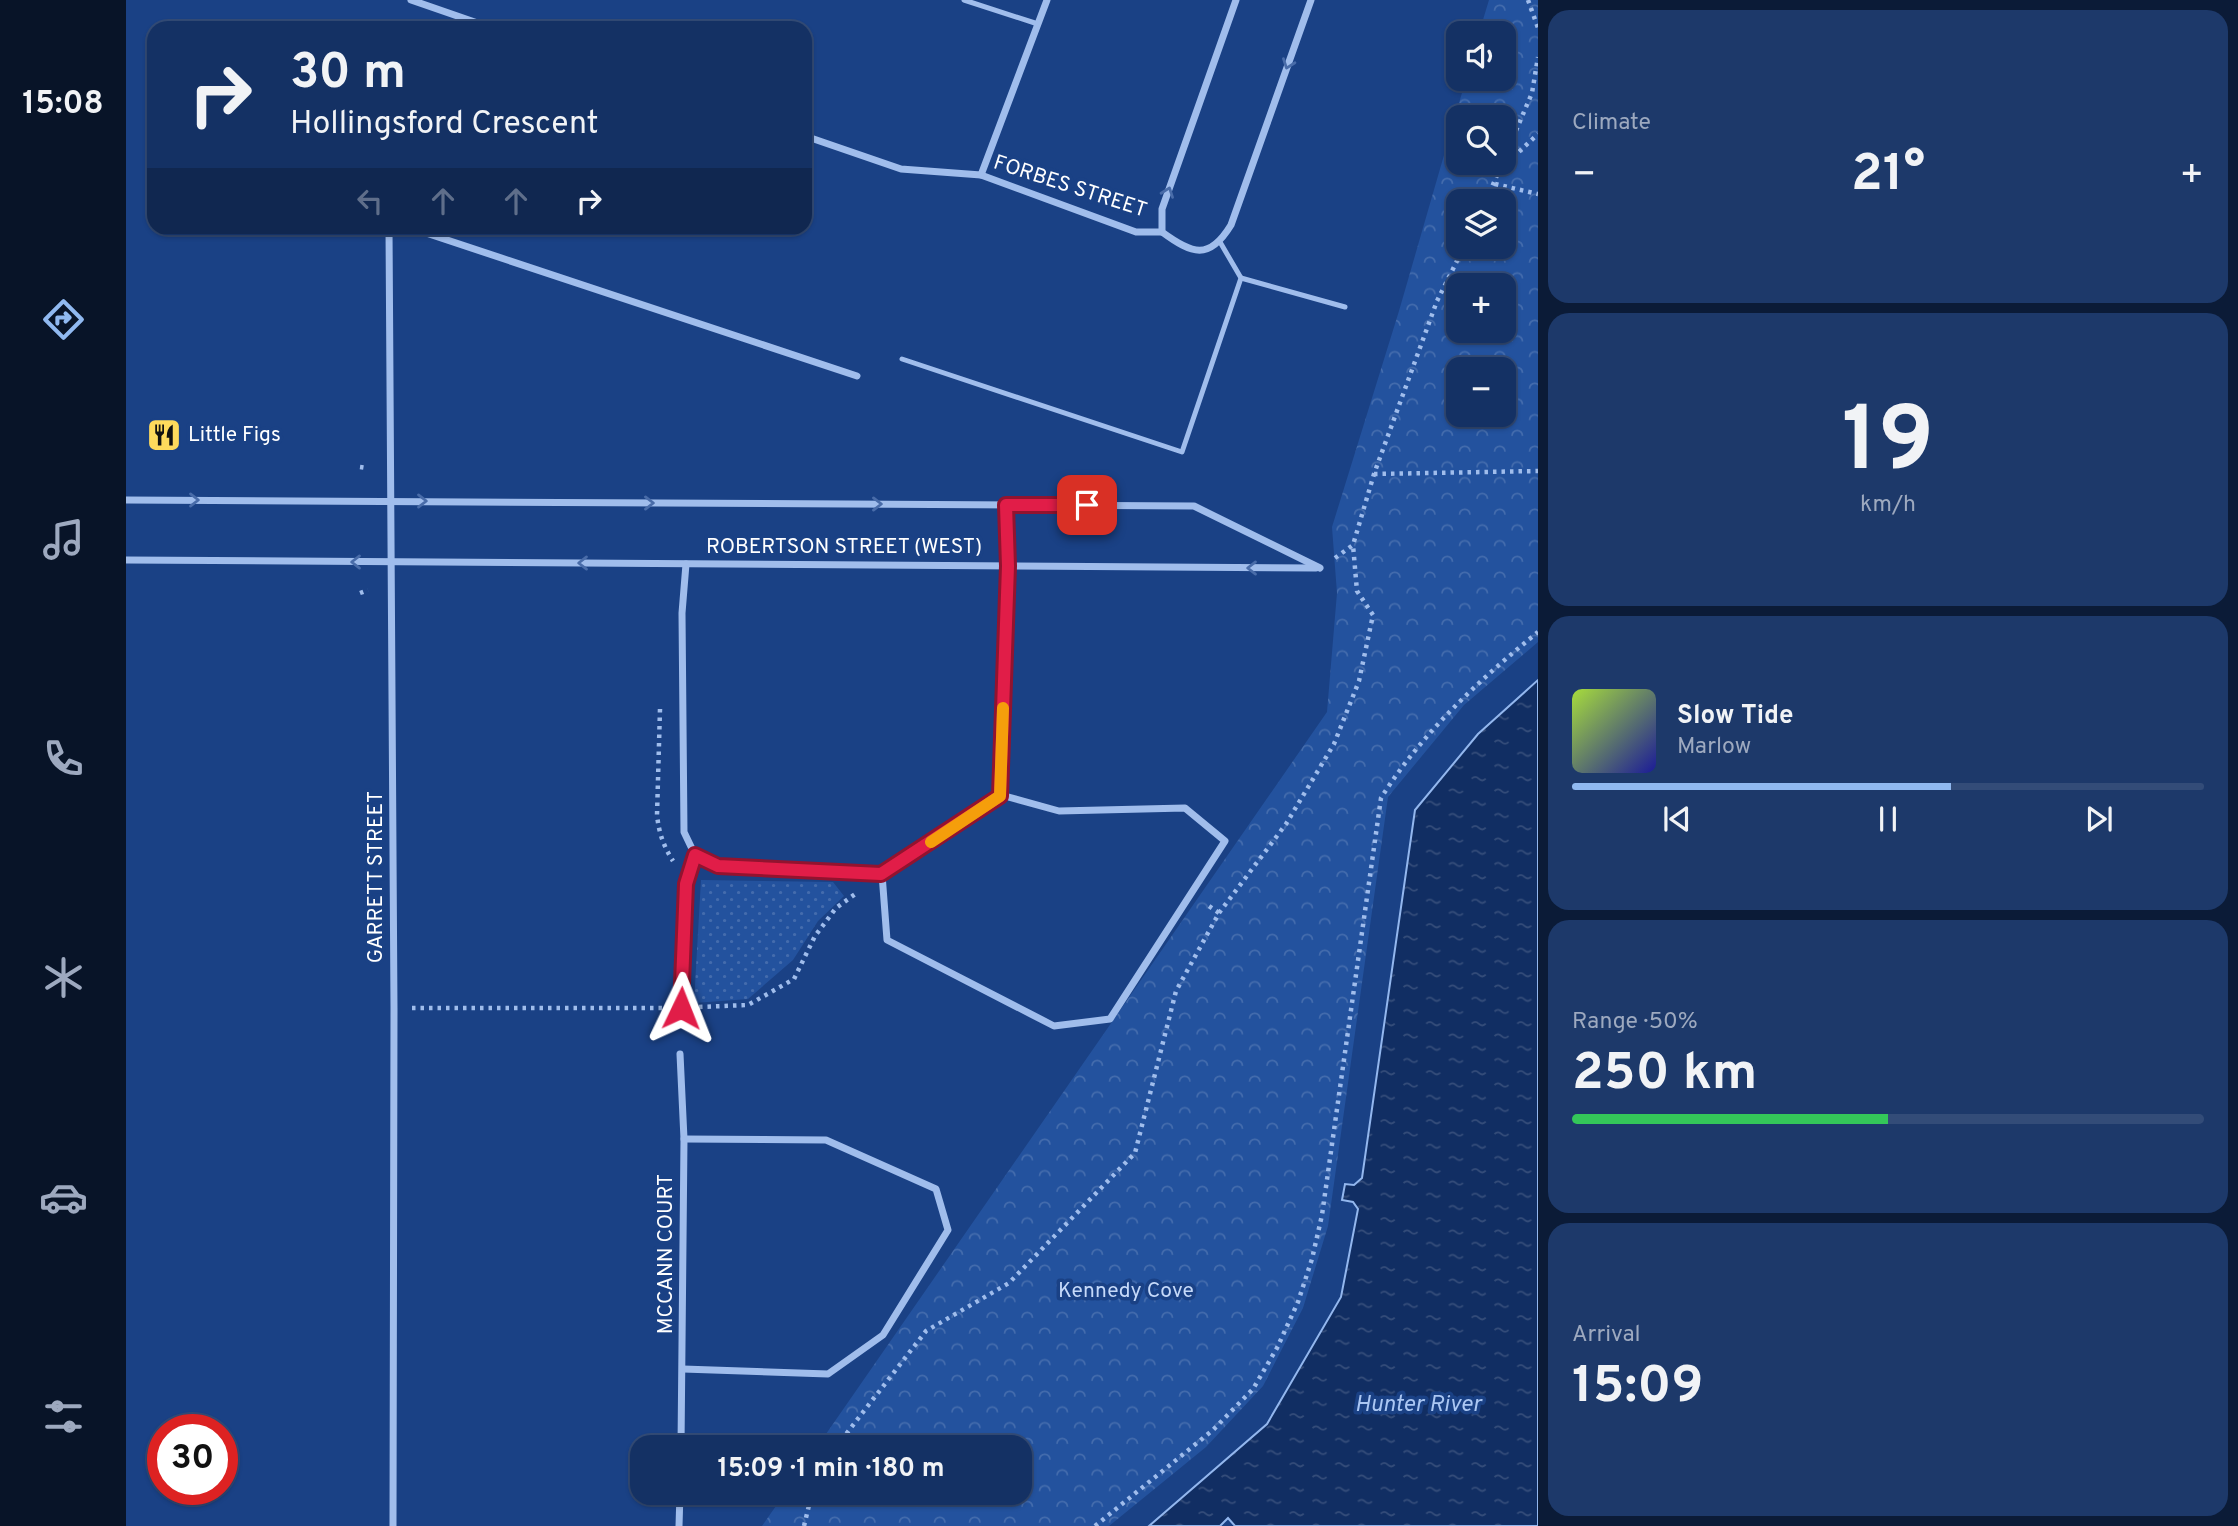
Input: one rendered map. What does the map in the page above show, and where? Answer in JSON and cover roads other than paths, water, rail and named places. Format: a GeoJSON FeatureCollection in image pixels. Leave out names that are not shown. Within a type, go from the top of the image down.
{"type":"FeatureCollection","features":[{"type":"Feature","properties":{"kind":"street"},"geometry":{"type":"LineString","coordinates":[[411,0],[472,21]]}},
{"type":"Feature","properties":{"kind":"street"},"geometry":{"type":"LineString","coordinates":[[981,175],[1047,0]]}},
{"type":"Feature","properties":{"kind":"street"},"geometry":{"type":"LineString","coordinates":[[1236,0],[1162,209],[1163,232],[1184,248],[1203,251],[1220,242],[1231,225],[1311,0]]}},
{"type":"Feature","properties":{"kind":"street","name":"FORBES STREET"},"geometry":{"type":"LineString","coordinates":[[812,138],[901,169],[981,175],[1136,232],[1163,232]]}},
{"type":"Feature","properties":{"kind":"street","name":"GARRETT STREET"},"geometry":{"type":"LineString","coordinates":[[389,235],[394,1008],[393,1526]]}},
{"type":"Feature","properties":{"kind":"street"},"geometry":{"type":"LineString","coordinates":[[432,235],[857,376]]}},
{"type":"Feature","properties":{"kind":"street","name":"ROBERTSON STREET (WEST)"},"geometry":{"type":"LineString","coordinates":[[126,500],[1194,506],[1320,568],[126,560]]}},
{"type":"Feature","properties":{"kind":"street"},"geometry":{"type":"LineString","coordinates":[[1000,796],[1008,566],[1006,505]]}},
{"type":"Feature","properties":{"kind":"street"},"geometry":{"type":"LineString","coordinates":[[686,564],[682,613],[684,832],[695,855],[718,866],[881,874],[1000,796],[1059,811],[1185,808],[1225,841],[1110,1019],[1054,1026],[887,940],[881,874]]}},
{"type":"Feature","properties":{"kind":"street"},"geometry":{"type":"LineString","coordinates":[[681,1008],[686,884],[695,855]]}},
{"type":"Feature","properties":{"kind":"street","name":"MCCANN COURT"},"geometry":{"type":"LineString","coordinates":[[680,1054],[684,1139],[681,1435]]}},
{"type":"Feature","properties":{"kind":"street"},"geometry":{"type":"LineString","coordinates":[[683,1368],[828,1374],[883,1335],[948,1230],[936,1189],[826,1140],[684,1139]]}},
{"type":"Feature","properties":{"kind":"street"},"geometry":{"type":"LineString","coordinates":[[679,1526],[680,1505]]}},
{"type":"Feature","properties":{"kind":"lane"},"geometry":{"type":"LineString","coordinates":[[964,0],[1038,24]]}},
{"type":"Feature","properties":{"kind":"lane"},"geometry":{"type":"LineString","coordinates":[[1220,242],[1241,278],[1345,307]]}},
{"type":"Feature","properties":{"kind":"lane"},"geometry":{"type":"LineString","coordinates":[[902,359],[1182,452],[1241,278]]}},
{"type":"Feature","properties":{"kind":"water","name":"Hunter River"},"geometry":{"type":"Polygon","coordinates":[[[1538,680],[1538,1526],[1235,1526],[1228,1518],[1220,1526],[1149,1526],[1267,1424],[1341,1297],[1358,1209],[1353,1202],[1342,1200],[1345,1184],[1354,1185],[1362,1178],[1415,810],[1478,734],[1538,680]]]}},
{"type":"Feature","properties":{"kind":"place","name":"Little Figs"},"geometry":{"type":"Point","coordinates":[164,435]}},
{"type":"Feature","properties":{"kind":"park label","name":"Kennedy Cove"},"geometry":{"type":"Point","coordinates":[1126,1291]}}]}
